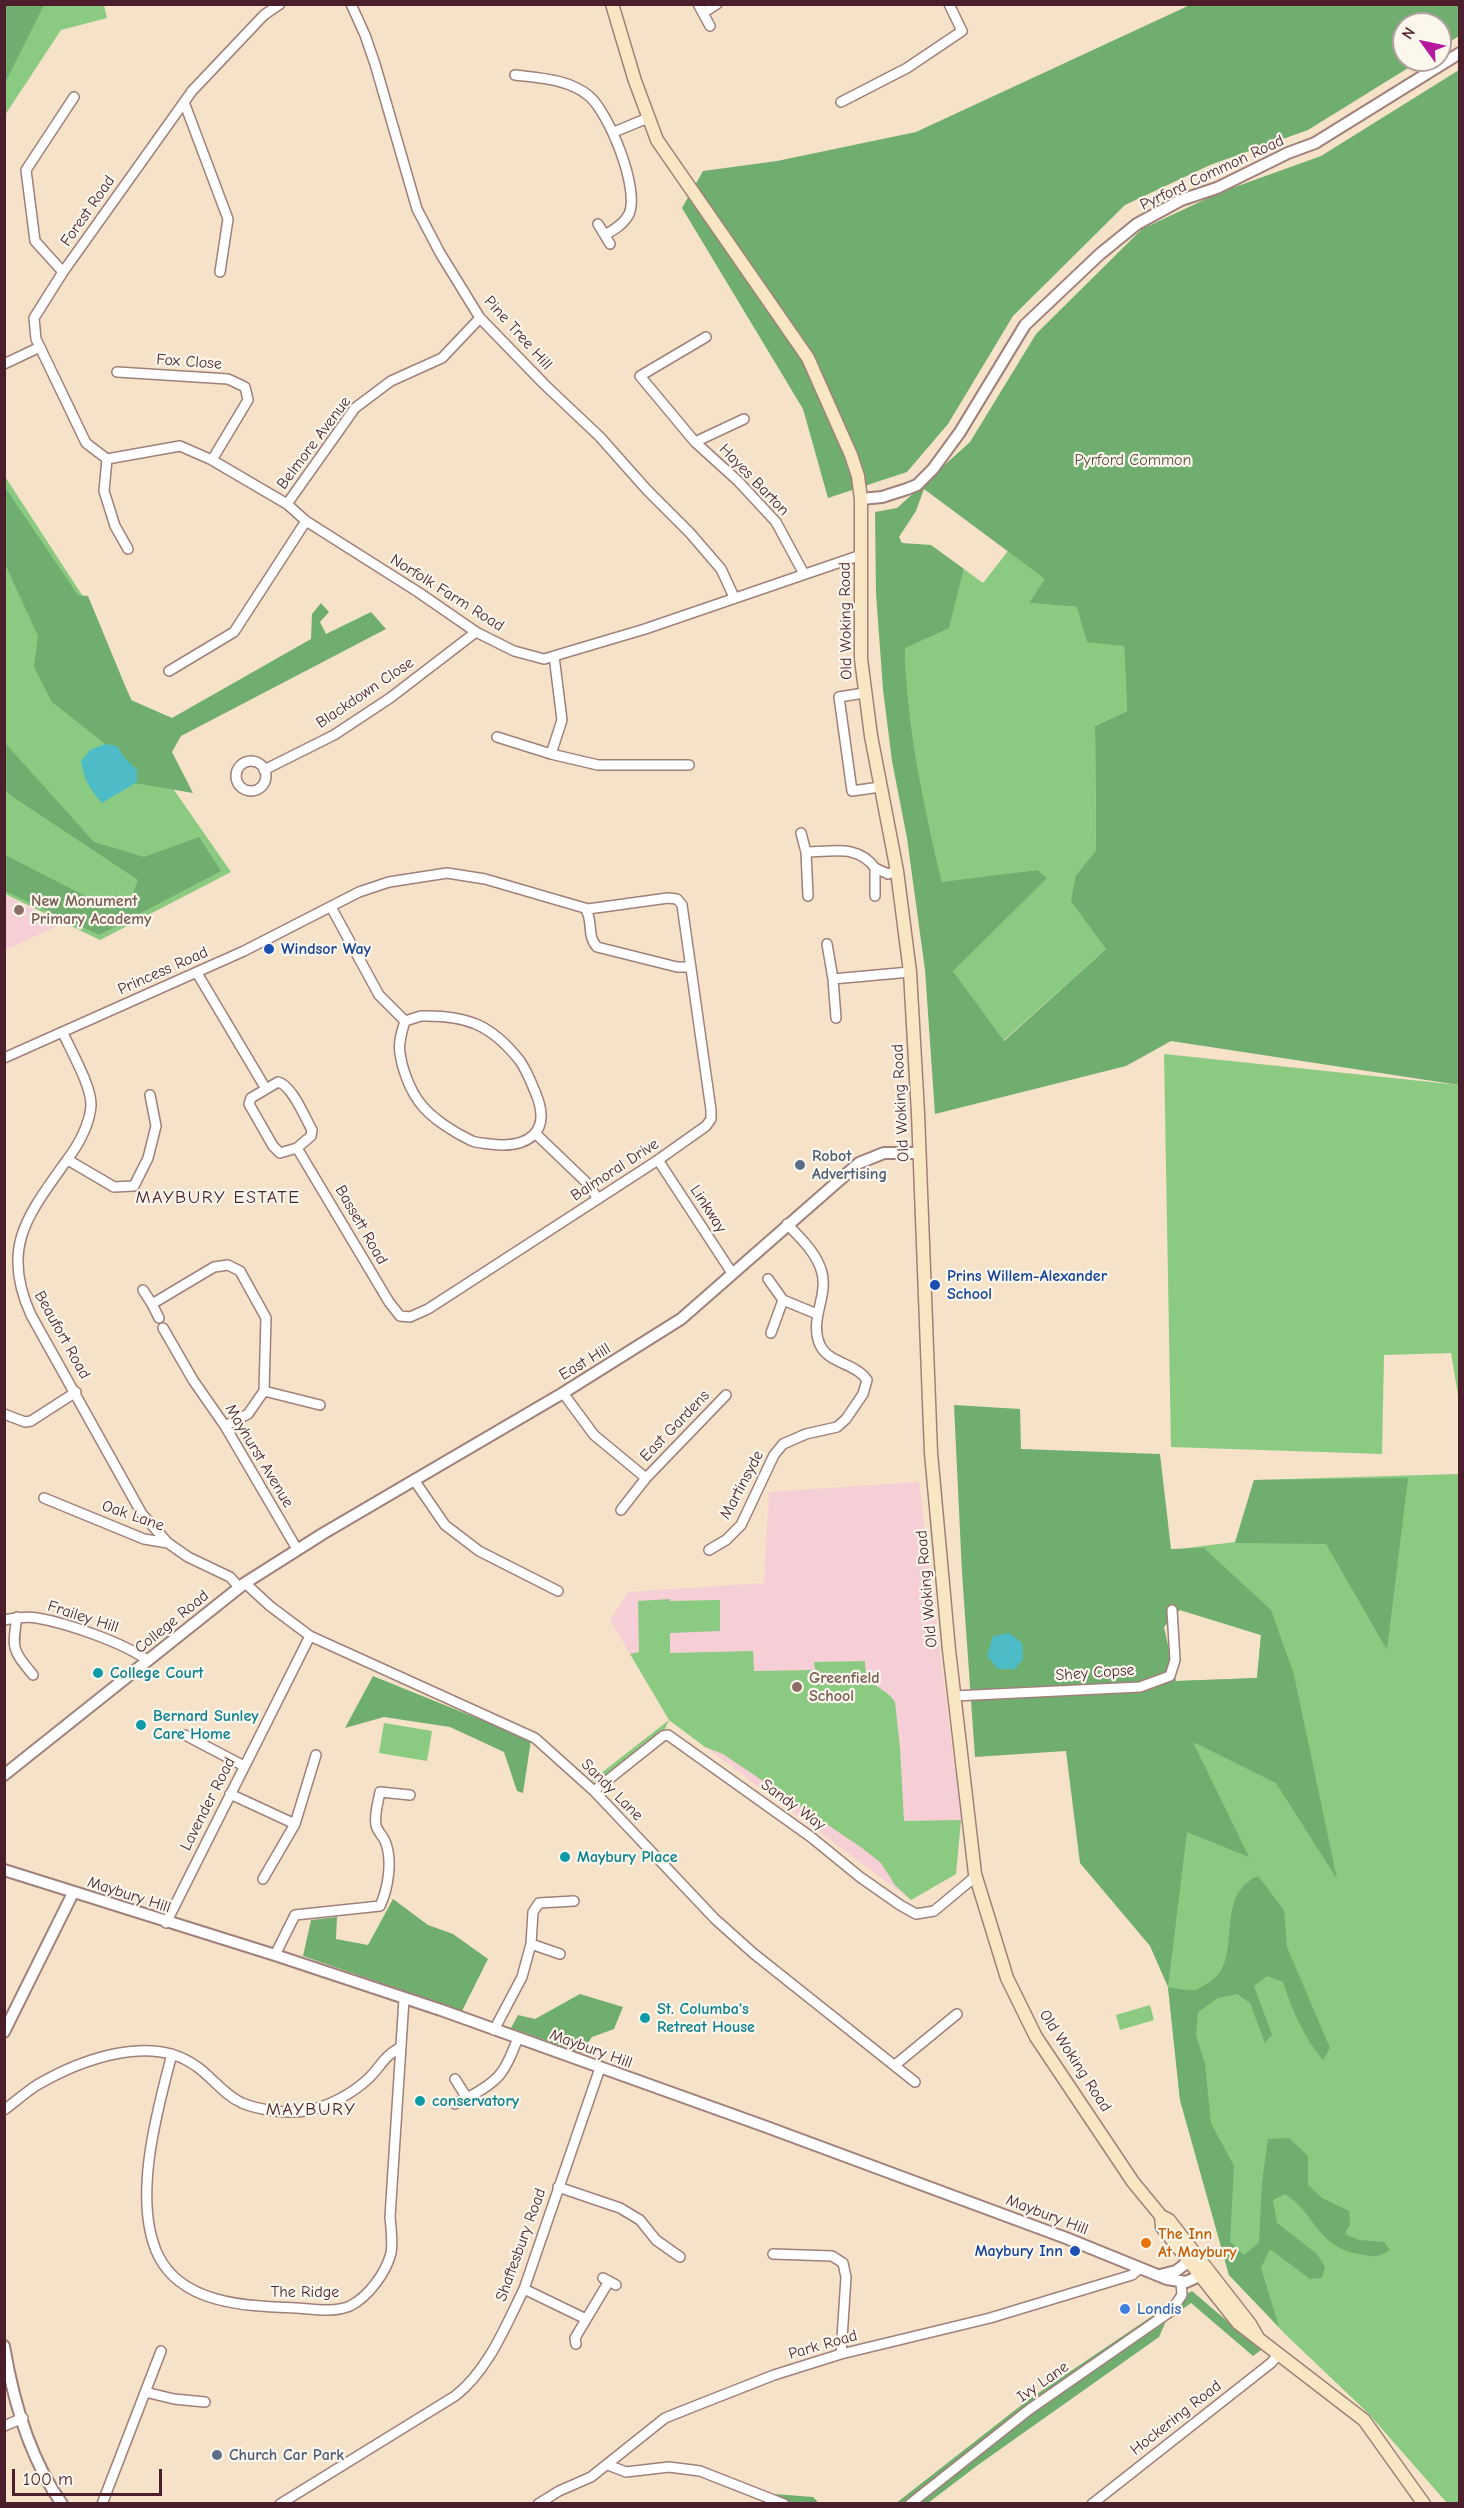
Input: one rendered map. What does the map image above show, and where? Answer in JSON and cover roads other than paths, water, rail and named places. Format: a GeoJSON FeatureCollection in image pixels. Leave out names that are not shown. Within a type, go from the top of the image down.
{"type":"FeatureCollection","features":[{"type":"Feature","properties":{"kind":"main road","name":"Old Woking Road"},"geometry":{"type":"LineString","coordinates":[[612,4],[648,118],[668,158],[808,358],[858,476],[861,499],[860,632],[864,693],[897,872],[910,972],[920,1153],[931,1453],[954,1696],[976,1876],[1007,1978],[1036,2037],[1133,2182],[1161,2216],[1169,2220],[1238,2323],[1364,2420],[1424,2504]]}},
{"type":"Feature","properties":{"kind":"street","name":"Forest Road"},"geometry":{"type":"LineString","coordinates":[[107,459],[86,443],[36,339],[34,318],[63,272],[192,91],[264,15],[280,4]]}},
{"type":"Feature","properties":{"kind":"street","name":"Pine Tree Hill"},"geometry":{"type":"LineString","coordinates":[[351,4],[366,35],[417,209],[440,253],[480,318],[545,385],[600,437],[647,490],[690,533],[721,569],[734,597]]}},
{"type":"Feature","properties":{"kind":"street"},"geometry":{"type":"LineString","coordinates":[[710,26],[700,9],[717,4]]}},
{"type":"Feature","properties":{"kind":"street"},"geometry":{"type":"LineString","coordinates":[[841,102],[908,68],[962,31],[949,4]]}},
{"type":"Feature","properties":{"kind":"street","name":"Pyrford Common Road"},"geometry":{"type":"LineString","coordinates":[[861,499],[882,497],[917,485],[933,469],[960,432],[1025,325],[1100,254],[1137,224],[1181,200],[1217,188],[1288,153],[1315,143],[1460,54]]}},
{"type":"Feature","properties":{"kind":"street"},"geometry":{"type":"LineString","coordinates":[[515,75],[556,80],[588,95],[614,132],[631,187],[632,201],[629,214],[608,240],[598,224]]}},
{"type":"Feature","properties":{"kind":"street"},"geometry":{"type":"LineString","coordinates":[[63,272],[35,241],[26,170],[74,97]]}},
{"type":"Feature","properties":{"kind":"street"},"geometry":{"type":"LineString","coordinates":[[184,102],[228,219],[220,272]]}},
{"type":"Feature","properties":{"kind":"street"},"geometry":{"type":"LineString","coordinates":[[614,132],[648,118]]}},
{"type":"Feature","properties":{"kind":"street","name":"Belmore Avenue"},"geometry":{"type":"LineString","coordinates":[[287,504],[355,408],[391,381],[442,358],[480,318]]}},
{"type":"Feature","properties":{"kind":"street","name":"Hayes Barton"},"geometry":{"type":"LineString","coordinates":[[705,337],[640,376],[695,442],[738,481],[776,522],[804,574]]}},
{"type":"Feature","properties":{"kind":"street"},"geometry":{"type":"LineString","coordinates":[[4,364],[40,347]]}},
{"type":"Feature","properties":{"kind":"street","name":"Fox Close"},"geometry":{"type":"LineString","coordinates":[[117,372],[228,379],[245,387],[248,400],[212,460]]}},
{"type":"Feature","properties":{"kind":"street","name":"Hayes Barton"},"geometry":{"type":"LineString","coordinates":[[695,442],[744,419]]}},
{"type":"Feature","properties":{"kind":"street","name":"Norfolk Farm Road"},"geometry":{"type":"LineString","coordinates":[[107,459],[180,446],[212,460],[287,504],[306,521],[476,632],[514,651],[544,659],[645,629],[861,555]]}},
{"type":"Feature","properties":{"kind":"street"},"geometry":{"type":"LineString","coordinates":[[107,459],[104,490],[115,526],[128,549]]}},
{"type":"Feature","properties":{"kind":"street"},"geometry":{"type":"LineString","coordinates":[[169,671],[234,632],[306,521]]}},
{"type":"Feature","properties":{"kind":"street","name":"Blackdown Close"},"geometry":{"type":"LineString","coordinates":[[264,770],[343,729],[390,698],[476,632]]}},
{"type":"Feature","properties":{"kind":"street"},"geometry":{"type":"LineString","coordinates":[[551,754],[562,720],[554,656]]}},
{"type":"Feature","properties":{"kind":"street"},"geometry":{"type":"LineString","coordinates":[[864,693],[839,697],[852,791],[880,788]]}},
{"type":"Feature","properties":{"kind":"street"},"geometry":{"type":"LineString","coordinates":[[497,737],[551,754],[598,765],[689,765]]}},
{"type":"Feature","properties":{"kind":"street"},"geometry":{"type":"LineString","coordinates":[[801,833],[806,852],[808,896]]}},
{"type":"Feature","properties":{"kind":"street"},"geometry":{"type":"LineString","coordinates":[[806,852],[855,852],[867,858],[875,868],[888,873],[897,872]]}},
{"type":"Feature","properties":{"kind":"street"},"geometry":{"type":"LineString","coordinates":[[875,868],[875,896]]}},
{"type":"Feature","properties":{"kind":"street","name":"Balmoral Drive"},"geometry":{"type":"LineString","coordinates":[[331,907],[359,892],[389,882],[447,873],[485,879],[585,908],[605,908],[668,898],[677,899],[682,905],[711,1119],[706,1126],[658,1160],[428,1309],[410,1317],[400,1316]]}},
{"type":"Feature","properties":{"kind":"street"},"geometry":{"type":"LineString","coordinates":[[331,907],[379,996],[405,1021]]}},
{"type":"Feature","properties":{"kind":"street","name":"Princess Road"},"geometry":{"type":"LineString","coordinates":[[4,1058],[197,972],[331,907]]}},
{"type":"Feature","properties":{"kind":"street"},"geometry":{"type":"LineString","coordinates":[[585,908],[591,920],[590,936],[597,948],[677,967],[691,967]]}},
{"type":"Feature","properties":{"kind":"street"},"geometry":{"type":"LineString","coordinates":[[827,944],[834,979],[836,1018]]}},
{"type":"Feature","properties":{"kind":"street"},"geometry":{"type":"LineString","coordinates":[[197,972],[266,1089]]}},
{"type":"Feature","properties":{"kind":"street"},"geometry":{"type":"LineString","coordinates":[[834,979],[910,972]]}},
{"type":"Feature","properties":{"kind":"street"},"geometry":{"type":"LineString","coordinates":[[421,1016],[450,1016],[481,1025],[508,1046],[525,1068],[539,1101],[541,1123],[536,1134],[523,1142],[507,1146],[474,1142],[444,1124],[421,1104],[406,1077],[399,1051],[405,1021],[421,1016]]}},
{"type":"Feature","properties":{"kind":"street","name":"Beaufort Road"},"geometry":{"type":"LineString","coordinates":[[63,1033],[88,1091],[91,1104],[79,1144],[32,1210],[20,1234],[16,1275],[31,1315],[142,1514],[168,1543]]}},
{"type":"Feature","properties":{"kind":"street"},"geometry":{"type":"LineString","coordinates":[[278,1082],[284,1083],[312,1130],[311,1136],[297,1148],[280,1153],[273,1146],[249,1104],[251,1098],[278,1082]]}},
{"type":"Feature","properties":{"kind":"street"},"geometry":{"type":"LineString","coordinates":[[68,1160],[114,1187],[134,1186],[148,1158],[156,1126],[150,1095]]}},
{"type":"Feature","properties":{"kind":"street"},"geometry":{"type":"LineString","coordinates":[[536,1134],[588,1184],[598,1199]]}},
{"type":"Feature","properties":{"kind":"street","name":"Bassett Road"},"geometry":{"type":"LineString","coordinates":[[297,1148],[388,1302],[400,1316]]}},
{"type":"Feature","properties":{"kind":"street","name":"East Hill"},"geometry":{"type":"LineString","coordinates":[[242,1585],[297,1549],[563,1393],[681,1319],[859,1163],[884,1153],[920,1153]]}},
{"type":"Feature","properties":{"kind":"street","name":"Linkway"},"geometry":{"type":"LineString","coordinates":[[658,1160],[732,1274]]}},
{"type":"Feature","properties":{"kind":"street","name":"Martinsyde"},"geometry":{"type":"LineString","coordinates":[[710,1550],[726,1540],[741,1525],[774,1455],[783,1444],[806,1434],[837,1427],[846,1419],[863,1394],[867,1380],[864,1375],[832,1358],[820,1345],[816,1328],[822,1294],[822,1274],[811,1250],[787,1224]]}},
{"type":"Feature","properties":{"kind":"street"},"geometry":{"type":"LineString","coordinates":[[152,1304],[214,1267],[228,1265],[240,1271],[266,1318],[264,1390],[248,1414],[225,1426]]}},
{"type":"Feature","properties":{"kind":"street"},"geometry":{"type":"LineString","coordinates":[[768,1279],[783,1300],[817,1314]]}},
{"type":"Feature","properties":{"kind":"street"},"geometry":{"type":"LineString","coordinates":[[143,1290],[159,1318]]}},
{"type":"Feature","properties":{"kind":"street"},"geometry":{"type":"LineString","coordinates":[[771,1333],[783,1300]]}},
{"type":"Feature","properties":{"kind":"street","name":"Mayhurst Avenue"},"geometry":{"type":"LineString","coordinates":[[163,1328],[225,1426],[297,1549]]}},
{"type":"Feature","properties":{"kind":"street"},"geometry":{"type":"LineString","coordinates":[[264,1390],[320,1405]]}},
{"type":"Feature","properties":{"kind":"street"},"geometry":{"type":"LineString","coordinates":[[4,1414],[25,1422],[31,1421],[76,1392]]}},
{"type":"Feature","properties":{"kind":"street","name":"East Gardens"},"geometry":{"type":"LineString","coordinates":[[563,1393],[594,1436],[646,1478]]}},
{"type":"Feature","properties":{"kind":"street","name":"East Gardens"},"geometry":{"type":"LineString","coordinates":[[621,1510],[646,1478],[726,1395]]}},
{"type":"Feature","properties":{"kind":"street"},"geometry":{"type":"LineString","coordinates":[[414,1480],[445,1525],[479,1551],[558,1591]]}},
{"type":"Feature","properties":{"kind":"street","name":"Oak Lane"},"geometry":{"type":"LineString","coordinates":[[44,1498],[144,1539],[168,1543],[188,1557],[242,1585]]}},
{"type":"Feature","properties":{"kind":"street","name":"Sandy Lane"},"geometry":{"type":"LineString","coordinates":[[242,1585],[310,1636],[520,1730],[550,1750],[594,1791],[715,1919],[753,1953],[915,2082]]}},
{"type":"Feature","properties":{"kind":"street","name":"College Road"},"geometry":{"type":"LineString","coordinates":[[4,1774],[242,1585]]}},
{"type":"Feature","properties":{"kind":"street","name":"Shey Copse"},"geometry":{"type":"LineString","coordinates":[[954,1696],[1140,1686],[1170,1676],[1175,1660],[1172,1610]]}},
{"type":"Feature","properties":{"kind":"street"},"geometry":{"type":"LineString","coordinates":[[17,1617],[13,1645],[15,1654],[33,1675]]}},
{"type":"Feature","properties":{"kind":"street","name":"Frailey Hill"},"geometry":{"type":"LineString","coordinates":[[4,1620],[35,1617],[59,1623],[130,1649],[147,1660]]}},
{"type":"Feature","properties":{"kind":"street","name":"Lavender Road"},"geometry":{"type":"LineString","coordinates":[[166,1923],[310,1636]]}},
{"type":"Feature","properties":{"kind":"street"},"geometry":{"type":"LineString","coordinates":[[185,1735],[244,1766]]}},
{"type":"Feature","properties":{"kind":"street","name":"Sandy Way"},"geometry":{"type":"LineString","coordinates":[[594,1791],[663,1736],[668,1735],[811,1837],[860,1877],[916,1914],[934,1911],[976,1876]]}},
{"type":"Feature","properties":{"kind":"street"},"geometry":{"type":"LineString","coordinates":[[263,1879],[295,1824],[316,1755]]}},
{"type":"Feature","properties":{"kind":"street"},"geometry":{"type":"LineString","coordinates":[[275,1955],[295,1915],[380,1906],[387,1892],[387,1872],[386,1843],[376,1827],[380,1792],[410,1796]]}},
{"type":"Feature","properties":{"kind":"street"},"geometry":{"type":"LineString","coordinates":[[230,1794],[295,1824]]}},
{"type":"Feature","properties":{"kind":"street","name":"Maybury Hill"},"geometry":{"type":"LineString","coordinates":[[4,1870],[166,1923],[275,1955],[518,2038],[764,2126],[1066,2238],[1167,2279],[1181,2282]]}},
{"type":"Feature","properties":{"kind":"street"},"geometry":{"type":"LineString","coordinates":[[4,2032],[73,1893]]}},
{"type":"Feature","properties":{"kind":"street"},"geometry":{"type":"LineString","coordinates":[[494,2030],[522,1977],[531,1944],[533,1912],[539,1904],[574,1901]]}},
{"type":"Feature","properties":{"kind":"street"},"geometry":{"type":"LineString","coordinates":[[531,1944],[560,1954]]}},
{"type":"Feature","properties":{"kind":"street","name":"The Ridge"},"geometry":{"type":"LineString","coordinates":[[172,2054],[157,2110],[146,2188],[150,2224],[158,2255],[174,2278],[198,2292],[221,2300],[259,2307],[321,2310],[348,2307],[364,2297],[386,2269],[392,2252],[390,2217],[404,1999]]}},
{"type":"Feature","properties":{"kind":"street"},"geometry":{"type":"LineString","coordinates":[[895,2065],[957,2014]]}},
{"type":"Feature","properties":{"kind":"street"},"geometry":{"type":"LineString","coordinates":[[455,2104],[496,2080],[506,2069],[518,2038]]}},
{"type":"Feature","properties":{"kind":"street"},"geometry":{"type":"LineString","coordinates":[[4,2110],[37,2085],[92,2059],[148,2050],[172,2054],[195,2065],[242,2103],[273,2110],[304,2111],[335,2102],[369,2078],[388,2054],[401,2047]]}},
{"type":"Feature","properties":{"kind":"street","name":"Shaftesbury Road"},"geometry":{"type":"LineString","coordinates":[[280,2504],[461,2391],[492,2350],[524,2289],[600,2068]]}},
{"type":"Feature","properties":{"kind":"street"},"geometry":{"type":"LineString","coordinates":[[455,2079],[468,2098]]}},
{"type":"Feature","properties":{"kind":"street"},"geometry":{"type":"LineString","coordinates":[[558,2187],[620,2208],[640,2220],[656,2240],[680,2257]]}},
{"type":"Feature","properties":{"kind":"street"},"geometry":{"type":"LineString","coordinates":[[773,2254],[832,2256],[843,2263],[846,2277],[841,2354]]}},
{"type":"Feature","properties":{"kind":"street"},"geometry":{"type":"LineString","coordinates":[[1160,2275],[1176,2271],[1193,2259]]}},
{"type":"Feature","properties":{"kind":"street","name":"Park Road"},"geometry":{"type":"LineString","coordinates":[[538,2504],[559,2491],[591,2477],[664,2418],[774,2375],[841,2354],[990,2318],[1132,2275],[1140,2268]]}},
{"type":"Feature","properties":{"kind":"street"},"geometry":{"type":"LineString","coordinates":[[1181,2282],[1205,2274]]}},
{"type":"Feature","properties":{"kind":"street"},"geometry":{"type":"LineString","coordinates":[[576,2344],[575,2338],[610,2281]]}},
{"type":"Feature","properties":{"kind":"street","name":"Ivy Lane"},"geometry":{"type":"LineString","coordinates":[[910,2504],[1030,2409],[1171,2311],[1182,2295],[1181,2282]]}},
{"type":"Feature","properties":{"kind":"street"},"geometry":{"type":"LineString","coordinates":[[524,2289],[586,2319]]}},
{"type":"Feature","properties":{"kind":"street"},"geometry":{"type":"LineString","coordinates":[[4,2346],[7,2374],[39,2466],[62,2504]]}},
{"type":"Feature","properties":{"kind":"street"},"geometry":{"type":"LineString","coordinates":[[102,2504],[161,2351]]}},
{"type":"Feature","properties":{"kind":"street","name":"Hockering Road"},"geometry":{"type":"LineString","coordinates":[[1092,2504],[1271,2363],[1278,2355]]}},
{"type":"Feature","properties":{"kind":"street"},"geometry":{"type":"LineString","coordinates":[[145,2392],[174,2399],[205,2402]]}},
{"type":"Feature","properties":{"kind":"street"},"geometry":{"type":"LineString","coordinates":[[4,2426],[23,2418]]}},
{"type":"Feature","properties":{"kind":"street"},"geometry":{"type":"LineString","coordinates":[[608,2465],[626,2472],[669,2467],[699,2471],[784,2504]]}},
{"type":"Feature","properties":{"kind":"water"},"geometry":{"type":"Polygon","coordinates":[[[105,744],[117,746],[137,770],[137,782],[102,803],[88,784],[81,761],[90,750],[105,744]]]}},
{"type":"Feature","properties":{"kind":"water"},"geometry":{"type":"Polygon","coordinates":[[[1009,1633],[1022,1643],[1023,1659],[1015,1669],[998,1669],[987,1656],[993,1636],[1009,1633]]]}},
{"type":"Feature","properties":{"kind":"place","name":"New Monument Primary Academy"},"geometry":{"type":"Point","coordinates":[19,910]}},
{"type":"Feature","properties":{"kind":"place","name":"Windsor Way"},"geometry":{"type":"Point","coordinates":[269,949]}},
{"type":"Feature","properties":{"kind":"place","name":"Robot Advertising"},"geometry":{"type":"Point","coordinates":[800,1165]}},
{"type":"Feature","properties":{"kind":"place","name":"Prins Willem-Alexander School"},"geometry":{"type":"Point","coordinates":[935,1285]}},
{"type":"Feature","properties":{"kind":"place","name":"College Court"},"geometry":{"type":"Point","coordinates":[98,1673]}},
{"type":"Feature","properties":{"kind":"place","name":"Greenfield School"},"geometry":{"type":"Point","coordinates":[797,1687]}},
{"type":"Feature","properties":{"kind":"place","name":"Bernard Sunley Care Home"},"geometry":{"type":"Point","coordinates":[141,1725]}},
{"type":"Feature","properties":{"kind":"place","name":"Maybury Place"},"geometry":{"type":"Point","coordinates":[565,1857]}},
{"type":"Feature","properties":{"kind":"place","name":"St. Columba's Retreat House"},"geometry":{"type":"Point","coordinates":[645,2018]}},
{"type":"Feature","properties":{"kind":"place","name":"conservatory"},"geometry":{"type":"Point","coordinates":[420,2101]}},
{"type":"Feature","properties":{"kind":"place","name":"The Inn At Maybury"},"geometry":{"type":"Point","coordinates":[1146,2243]}},
{"type":"Feature","properties":{"kind":"place","name":"Maybury Inn"},"geometry":{"type":"Point","coordinates":[1075,2251]}},
{"type":"Feature","properties":{"kind":"place","name":"Londis"},"geometry":{"type":"Point","coordinates":[1125,2309]}},
{"type":"Feature","properties":{"kind":"place","name":"Church Car Park"},"geometry":{"type":"Point","coordinates":[217,2455]}},
{"type":"Feature","properties":{"kind":"district","name":"MAYBURY ESTATE"},"geometry":{"type":"Point","coordinates":[218,1198]}},
{"type":"Feature","properties":{"kind":"district","name":"MAYBURY"},"geometry":{"type":"Point","coordinates":[311,2110]}},
{"type":"Feature","properties":{"kind":"park label","name":"Pyrford Common"},"geometry":{"type":"Point","coordinates":[1133,460]}}]}
